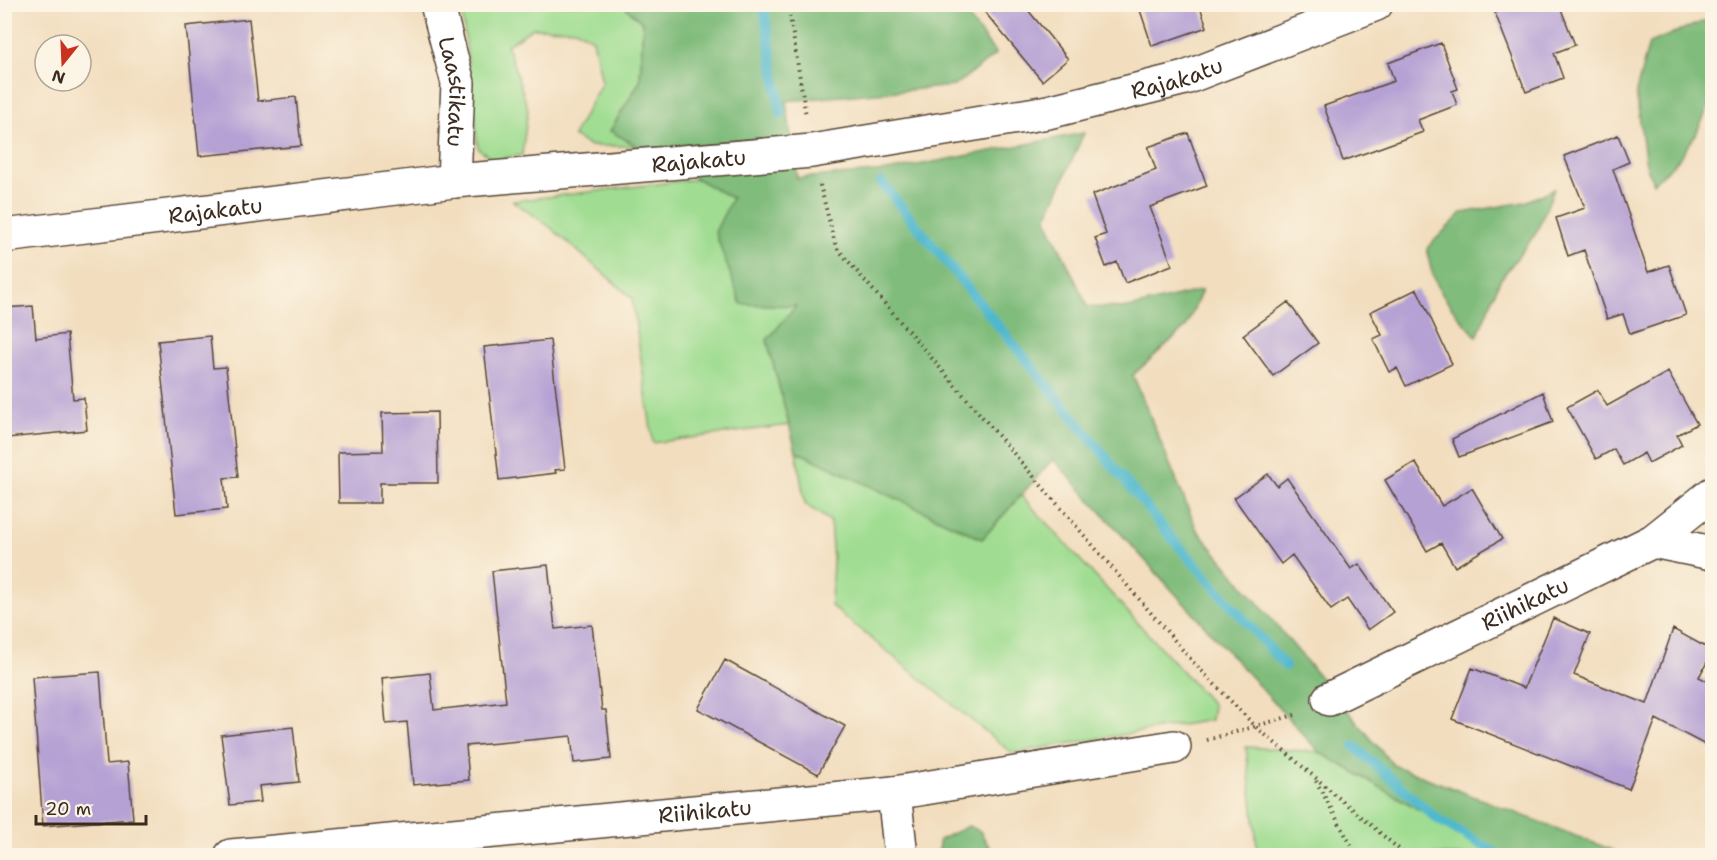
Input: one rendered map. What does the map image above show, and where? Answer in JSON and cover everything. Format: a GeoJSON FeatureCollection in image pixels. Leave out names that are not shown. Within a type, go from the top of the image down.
{"type":"FeatureCollection","features":[{"type":"Feature","properties":{"kind":"street","name":"Laastikatu"},"geometry":{"type":"LineString","coordinates":[[437,4],[458,83],[454,181]]}},
{"type":"Feature","properties":{"kind":"street","name":"Rajakatu"},"geometry":{"type":"LineString","coordinates":[[4,236],[454,181],[812,151],[1048,112],[1185,78],[1376,4]]}},
{"type":"Feature","properties":{"kind":"street","name":"Riihikatu"},"geometry":{"type":"LineString","coordinates":[[1329,699],[1653,541],[1713,494]]}},
{"type":"Feature","properties":{"kind":"street"},"geometry":{"type":"LineString","coordinates":[[1653,541],[1713,553]]}},
{"type":"Feature","properties":{"kind":"street","name":"Riihikatu"},"geometry":{"type":"LineString","coordinates":[[231,855],[383,848],[894,793],[1174,747]]}},
{"type":"Feature","properties":{"kind":"street"},"geometry":{"type":"LineString","coordinates":[[894,793],[901,855]]}},
{"type":"Feature","properties":{"kind":"path"},"geometry":{"type":"LineString","coordinates":[[788,4],[812,151],[836,248],[1194,663],[1255,726],[1407,855]]}},
{"type":"Feature","properties":{"kind":"path"},"geometry":{"type":"LineString","coordinates":[[1174,747],[1217,738],[1305,712],[1329,699]]}},
{"type":"Feature","properties":{"kind":"path"},"geometry":{"type":"LineString","coordinates":[[1314,777],[1356,855]]}},
{"type":"Feature","properties":{"kind":"green space"},"geometry":{"type":"Polygon","coordinates":[[[459,5],[623,5],[643,23],[640,81],[611,131],[637,146],[589,146],[573,136],[602,82],[593,39],[575,29],[533,28],[507,45],[528,109],[522,155],[494,160],[478,148],[462,12],[459,5]]]}},
{"type":"Feature","properties":{"kind":"green space"},"geometry":{"type":"Polygon","coordinates":[[[623,5],[959,5],[996,54],[954,86],[786,101],[797,178],[887,171],[1084,133],[1046,219],[1088,307],[1129,308],[1202,290],[1186,327],[1133,375],[1197,530],[1393,765],[1625,855],[1498,855],[1319,752],[1053,459],[982,539],[796,451],[767,340],[796,306],[741,304],[715,232],[732,198],[610,131],[640,81],[643,23],[623,5]]]}},
{"type":"Feature","properties":{"kind":"green space"},"geometry":{"type":"Polygon","coordinates":[[[1712,18],[1712,99],[1695,136],[1676,162],[1653,183],[1646,165],[1636,92],[1649,43],[1712,18]]]}},
{"type":"Feature","properties":{"kind":"green space"},"geometry":{"type":"Polygon","coordinates":[[[698,179],[732,198],[797,306],[767,340],[789,425],[653,443],[632,298],[550,227],[513,201],[698,179]]]}},
{"type":"Feature","properties":{"kind":"green space"},"geometry":{"type":"Polygon","coordinates":[[[1554,189],[1536,233],[1500,280],[1477,337],[1444,297],[1433,275],[1427,248],[1462,213],[1525,202],[1554,189]]]}},
{"type":"Feature","properties":{"kind":"green space"},"geometry":{"type":"Polygon","coordinates":[[[796,451],[982,539],[1021,495],[1213,705],[1211,720],[1012,753],[831,606],[833,560],[830,521],[805,504],[796,451]]]}},
{"type":"Feature","properties":{"kind":"green space"},"geometry":{"type":"Polygon","coordinates":[[[1246,747],[1319,752],[1498,855],[1258,855],[1246,747]]]}},
{"type":"Feature","properties":{"kind":"green space"},"geometry":{"type":"Polygon","coordinates":[[[968,826],[980,831],[994,855],[939,855],[939,840],[968,826]]]}},
{"type":"Feature","properties":{"kind":"building"},"geometry":{"type":"Polygon","coordinates":[[[978,4],[1023,4],[1068,59],[1042,81],[978,4]]]}},
{"type":"Feature","properties":{"kind":"building"},"geometry":{"type":"Polygon","coordinates":[[[1138,4],[1199,4],[1207,27],[1152,46],[1138,4]]]}},
{"type":"Feature","properties":{"kind":"building"},"geometry":{"type":"Polygon","coordinates":[[[1518,4],[1559,4],[1575,45],[1554,53],[1563,78],[1526,92],[1495,13],[1518,4]]]}},
{"type":"Feature","properties":{"kind":"building"},"geometry":{"type":"Polygon","coordinates":[[[249,19],[258,101],[296,97],[301,146],[199,156],[186,26],[249,19]]]}},
{"type":"Feature","properties":{"kind":"building"},"geometry":{"type":"Polygon","coordinates":[[[1441,43],[1458,89],[1452,91],[1457,105],[1418,120],[1423,132],[1343,161],[1324,106],[1394,81],[1388,63],[1441,43]]]}},
{"type":"Feature","properties":{"kind":"building"},"geometry":{"type":"Polygon","coordinates":[[[1188,133],[1207,186],[1150,207],[1172,265],[1125,283],[1117,262],[1106,267],[1095,238],[1106,234],[1092,195],[1156,170],[1148,147],[1188,133]]]}},
{"type":"Feature","properties":{"kind":"building"},"geometry":{"type":"Polygon","coordinates":[[[1618,135],[1629,162],[1613,169],[1648,272],[1669,265],[1686,315],[1630,334],[1623,314],[1607,319],[1584,250],[1568,256],[1556,218],[1585,208],[1564,156],[1618,135]]]}},
{"type":"Feature","properties":{"kind":"building"},"geometry":{"type":"Polygon","coordinates":[[[1417,289],[1452,364],[1406,386],[1397,368],[1389,372],[1373,339],[1382,335],[1370,312],[1417,289]]]}},
{"type":"Feature","properties":{"kind":"building"},"geometry":{"type":"Polygon","coordinates":[[[1288,302],[1318,343],[1273,376],[1243,335],[1288,302]]]}},
{"type":"Feature","properties":{"kind":"building"},"geometry":{"type":"Polygon","coordinates":[[[33,306],[36,338],[67,334],[73,399],[84,398],[87,430],[7,438],[4,417],[4,308],[33,306]]]}},
{"type":"Feature","properties":{"kind":"building"},"geometry":{"type":"Polygon","coordinates":[[[210,336],[213,368],[226,367],[238,477],[224,478],[227,509],[176,514],[158,341],[210,336]]]}},
{"type":"Feature","properties":{"kind":"building"},"geometry":{"type":"Polygon","coordinates":[[[550,340],[565,469],[555,470],[556,473],[499,480],[484,347],[550,340]]]}},
{"type":"Feature","properties":{"kind":"building"},"geometry":{"type":"Polygon","coordinates":[[[1668,372],[1697,424],[1677,435],[1682,445],[1649,463],[1644,453],[1623,465],[1614,449],[1596,459],[1567,407],[1598,390],[1607,406],[1668,372]]]}},
{"type":"Feature","properties":{"kind":"building"},"geometry":{"type":"Polygon","coordinates":[[[1543,392],[1553,422],[1459,457],[1452,439],[1543,392]]]}},
{"type":"Feature","properties":{"kind":"building"},"geometry":{"type":"Polygon","coordinates":[[[437,412],[438,483],[380,483],[380,503],[339,503],[338,452],[383,451],[382,413],[437,412]]]}},
{"type":"Feature","properties":{"kind":"building"},"geometry":{"type":"Polygon","coordinates":[[[1415,462],[1442,506],[1472,488],[1502,539],[1455,567],[1441,543],[1427,551],[1385,480],[1415,462]]]}},
{"type":"Feature","properties":{"kind":"building"},"geometry":{"type":"Polygon","coordinates":[[[1268,474],[1277,486],[1287,478],[1351,569],[1359,564],[1393,612],[1368,630],[1347,599],[1331,610],[1292,555],[1281,564],[1234,498],[1268,474]]]}},
{"type":"Feature","properties":{"kind":"building"},"geometry":{"type":"Polygon","coordinates":[[[548,565],[555,629],[592,625],[602,710],[606,710],[611,759],[574,763],[571,736],[466,746],[469,780],[413,785],[407,722],[386,724],[382,678],[430,673],[434,710],[506,702],[492,571],[548,565]]]}},
{"type":"Feature","properties":{"kind":"building"},"geometry":{"type":"Polygon","coordinates":[[[1553,618],[1590,634],[1574,675],[1647,704],[1673,629],[1713,651],[1699,677],[1713,684],[1713,749],[1656,719],[1629,789],[1452,719],[1472,668],[1524,688],[1553,618]]]}},
{"type":"Feature","properties":{"kind":"building"},"geometry":{"type":"Polygon","coordinates":[[[725,660],[845,726],[818,774],[698,709],[725,660]]]}},
{"type":"Feature","properties":{"kind":"building"},"geometry":{"type":"Polygon","coordinates":[[[100,672],[107,764],[128,762],[133,819],[43,826],[32,677],[100,672]]]}},
{"type":"Feature","properties":{"kind":"building"},"geometry":{"type":"Polygon","coordinates":[[[293,727],[299,782],[259,786],[261,802],[230,805],[221,735],[293,727]]]}},
{"type":"Feature","properties":{"kind":"waterway"},"geometry":{"type":"LineString","coordinates":[[758,4],[764,10],[781,114]]}},
{"type":"Feature","properties":{"kind":"waterway"},"geometry":{"type":"LineString","coordinates":[[881,182],[1170,536],[1285,666]]}},
{"type":"Feature","properties":{"kind":"waterway"},"geometry":{"type":"LineString","coordinates":[[1354,746],[1436,818],[1501,856]]}}]}
